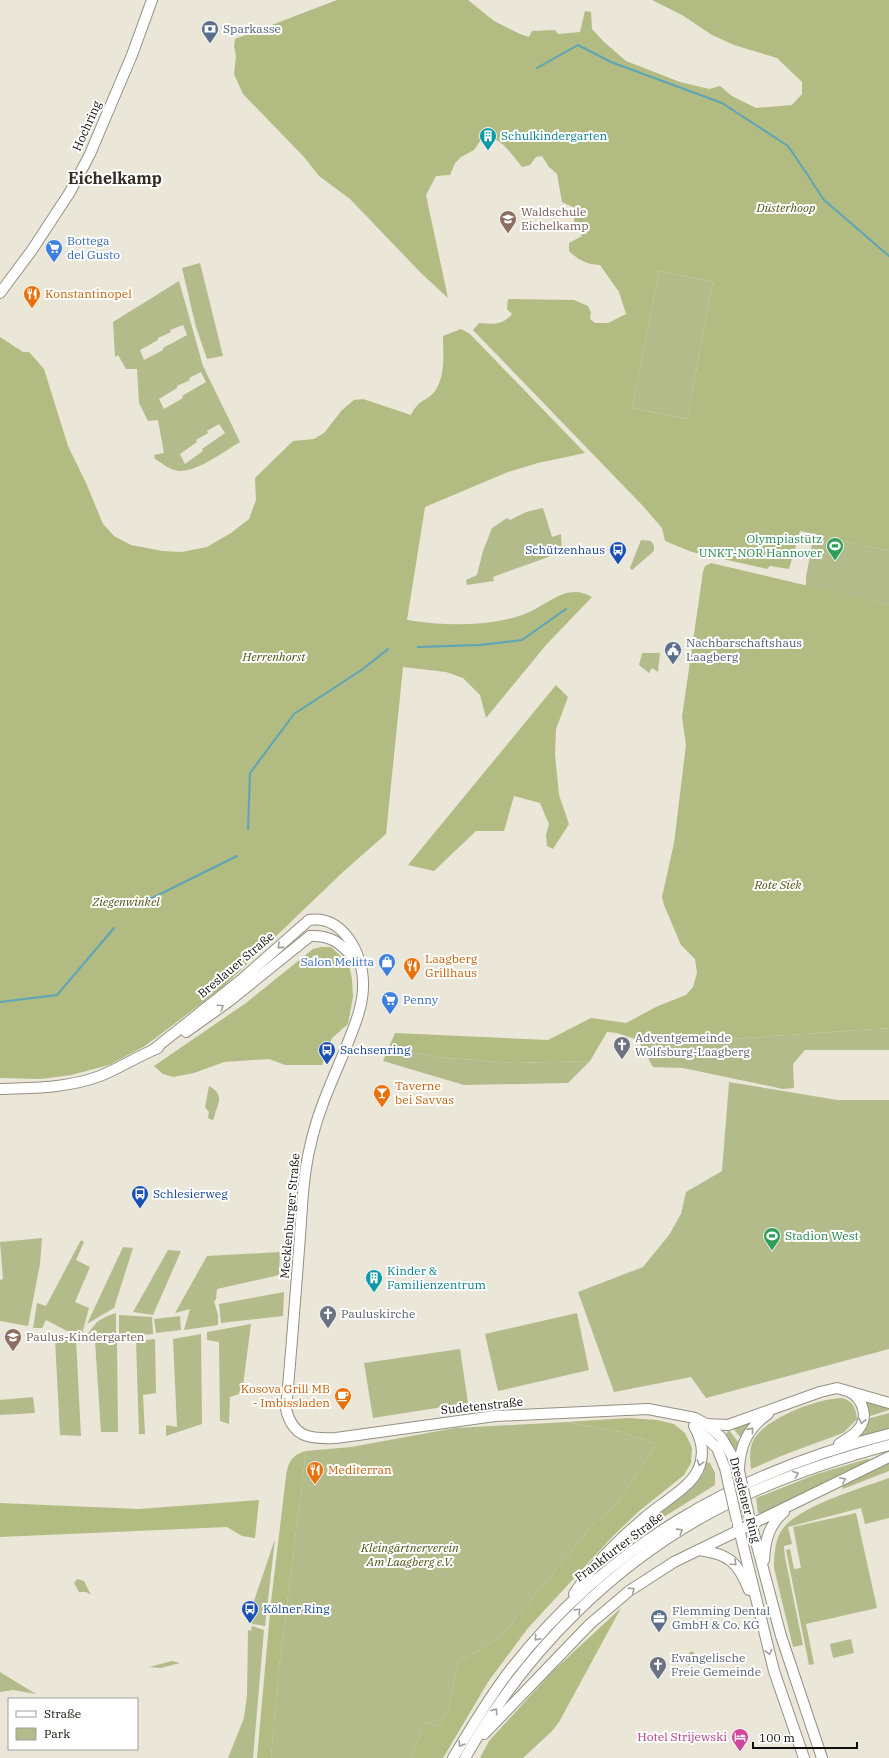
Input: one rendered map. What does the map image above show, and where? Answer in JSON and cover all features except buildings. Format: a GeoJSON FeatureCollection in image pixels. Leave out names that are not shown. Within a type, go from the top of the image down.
{"type":"FeatureCollection","features":[{"type":"Feature","properties":{"kind":"street","name":"Hochring"},"geometry":{"type":"LineString","coordinates":[[0,293],[32,250],[73,186],[90,154],[132,55],[152,0]]}},
{"type":"Feature","properties":{"kind":"street","name":"Breslauer Straße"},"geometry":{"type":"LineString","coordinates":[[153,1050],[241,980],[309,920],[318,919],[327,921],[340,929]]}},
{"type":"Feature","properties":{"kind":"street","name":"Mecklenburger Straße"},"geometry":{"type":"LineString","coordinates":[[296,1431],[289,1421],[286,1409],[306,1166],[316,1124],[358,1013],[363,983],[360,964],[352,942],[340,929]]}},
{"type":"Feature","properties":{"kind":"street","name":"Breslauer Straße"},"geometry":{"type":"LineString","coordinates":[[0,1089],[50,1086],[77,1082],[98,1076],[126,1065],[167,1044],[228,1002],[310,936],[330,938],[337,941],[360,964]]}},
{"type":"Feature","properties":{"kind":"street"},"geometry":{"type":"LineString","coordinates":[[706,1424],[728,1425],[825,1390],[837,1388],[889,1403]]}},
{"type":"Feature","properties":{"kind":"street"},"geometry":{"type":"LineString","coordinates":[[825,1452],[854,1435],[863,1424],[864,1411],[860,1402],[846,1390]]}},
{"type":"Feature","properties":{"kind":"street","name":"Sudetenstraße"},"geometry":{"type":"LineString","coordinates":[[296,1431],[316,1438],[336,1438],[381,1433],[461,1420],[510,1415],[648,1409],[673,1414]]}},
{"type":"Feature","properties":{"kind":"street"},"geometry":{"type":"LineString","coordinates":[[738,1465],[743,1443],[751,1429],[775,1409]]}},
{"type":"Feature","properties":{"kind":"street","name":"Dresdener Ring"},"geometry":{"type":"LineString","coordinates":[[673,1414],[695,1418],[706,1424],[720,1437],[738,1465],[763,1570],[781,1636],[822,1758]]}},
{"type":"Feature","properties":{"kind":"street","name":"Dresdener Ring"},"geometry":{"type":"LineString","coordinates":[[673,1414],[694,1426],[717,1448],[725,1468],[774,1671],[804,1758]]}},
{"type":"Feature","properties":{"kind":"street"},"geometry":{"type":"LineString","coordinates":[[717,1448],[720,1437],[728,1425]]}},
{"type":"Feature","properties":{"kind":"street"},"geometry":{"type":"LineString","coordinates":[[565,1608],[583,1579],[601,1560],[642,1520],[694,1477],[701,1463],[703,1453],[700,1436],[694,1426]]}},
{"type":"Feature","properties":{"kind":"street","name":"Frankfurter Straße"},"geometry":{"type":"LineString","coordinates":[[452,1758],[488,1701],[510,1670],[565,1608],[590,1585],[646,1540],[685,1515],[746,1483],[825,1452],[889,1434]]}},
{"type":"Feature","properties":{"kind":"street","name":"Frankfurter Straße"},"geometry":{"type":"LineString","coordinates":[[466,1757],[492,1715],[518,1678],[549,1641],[597,1593],[652,1549],[726,1504],[772,1484],[822,1465],[889,1445]]}},
{"type":"Feature","properties":{"kind":"street"},"geometry":{"type":"LineString","coordinates":[[466,1757],[484,1735],[590,1624],[650,1576],[751,1520],[794,1504],[889,1458]]}},
{"type":"Feature","properties":{"kind":"street"},"geometry":{"type":"LineString","coordinates":[[763,1570],[765,1543],[768,1533],[780,1516],[794,1504]]}},
{"type":"Feature","properties":{"kind":"street"},"geometry":{"type":"LineString","coordinates":[[699,1550],[725,1556],[739,1568],[760,1614]]}},
{"type":"Feature","properties":{"kind":"green space","name":"Düsterhoop"},"geometry":{"type":"Polygon","coordinates":[[[337,0],[468,0],[494,21],[529,37],[532,31],[555,30],[558,34],[580,32],[585,11],[591,12],[592,29],[626,61],[680,82],[709,89],[720,86],[732,96],[756,108],[792,105],[802,94],[802,82],[777,58],[734,45],[712,35],[682,15],[652,0],[889,0],[889,551],[800,531],[789,569],[770,566],[767,569],[692,552],[665,541],[662,528],[642,505],[473,330],[479,323],[489,324],[505,321],[512,314],[507,309],[508,299],[574,300],[588,306],[591,312],[590,319],[595,323],[608,323],[626,314],[619,292],[600,265],[583,261],[569,251],[569,243],[582,236],[574,221],[575,208],[562,202],[557,174],[549,167],[542,156],[536,157],[530,165],[522,167],[506,147],[495,139],[483,137],[474,150],[461,157],[455,163],[450,175],[436,176],[426,195],[448,298],[422,274],[350,199],[319,176],[304,157],[243,94],[234,74],[236,56],[234,46],[235,39],[337,0]],[[659,271],[632,408],[687,419],[713,282],[659,271]]]}},
{"type":"Feature","properties":{"kind":"green space"},"geometry":{"type":"Polygon","coordinates":[[[200,263],[223,356],[207,359],[196,327],[182,268],[200,263]]]}},
{"type":"Feature","properties":{"kind":"green space"},"geometry":{"type":"Polygon","coordinates":[[[659,271],[713,282],[687,419],[632,408],[659,271]]]}},
{"type":"Feature","properties":{"kind":"green space"},"geometry":{"type":"Polygon","coordinates":[[[179,281],[203,366],[240,442],[208,462],[182,471],[169,468],[155,459],[154,455],[164,453],[158,420],[148,421],[139,403],[137,369],[126,369],[118,355],[115,357],[113,322],[179,281]],[[183,325],[170,330],[171,332],[158,338],[158,340],[140,350],[144,360],[187,335],[183,325]],[[201,372],[189,378],[190,380],[177,386],[177,388],[159,399],[164,409],[183,398],[182,396],[206,382],[201,372]],[[219,424],[207,431],[208,433],[196,440],[197,442],[180,454],[185,464],[203,451],[202,449],[225,433],[219,424]]]}},
{"type":"Feature","properties":{"kind":"green space"},"geometry":{"type":"Polygon","coordinates":[[[461,329],[470,334],[585,453],[538,463],[508,472],[425,507],[407,620],[450,624],[494,622],[522,615],[556,597],[565,594],[573,592],[583,593],[592,597],[546,645],[486,718],[480,695],[463,678],[446,672],[403,667],[386,834],[344,871],[223,987],[145,1046],[109,1065],[71,1075],[41,1079],[0,1078],[0,337],[23,352],[29,352],[44,369],[68,446],[86,483],[103,524],[114,536],[131,545],[162,551],[182,552],[207,547],[231,533],[249,519],[256,500],[255,478],[293,441],[314,439],[324,433],[342,410],[354,400],[363,399],[411,415],[417,406],[429,397],[439,385],[443,364],[443,336],[461,329]]]}},
{"type":"Feature","properties":{"kind":"green space"},"geometry":{"type":"Polygon","coordinates":[[[543,508],[552,537],[561,534],[562,552],[493,577],[494,581],[467,585],[466,580],[477,575],[483,551],[492,528],[507,518],[510,520],[526,512],[543,508]]]}},
{"type":"Feature","properties":{"kind":"green space"},"geometry":{"type":"Polygon","coordinates":[[[814,534],[889,551],[889,605],[806,586],[806,577],[814,534]]]}},
{"type":"Feature","properties":{"kind":"green space"},"geometry":{"type":"Polygon","coordinates":[[[641,540],[651,541],[654,546],[654,551],[632,570],[630,568],[641,540]]]}},
{"type":"Feature","properties":{"kind":"green space","name":"Rote Siek"},"geometry":{"type":"Polygon","coordinates":[[[711,563],[889,605],[889,1028],[688,1042],[646,1039],[638,1040],[617,1033],[607,1032],[590,1061],[515,1063],[434,1057],[389,1047],[395,1033],[548,1040],[591,1018],[626,1023],[658,1006],[686,995],[693,987],[697,973],[695,959],[681,945],[662,897],[674,843],[686,745],[682,717],[703,572],[705,566],[711,563]]]}},
{"type":"Feature","properties":{"kind":"green space"},"geometry":{"type":"Polygon","coordinates":[[[642,653],[660,653],[658,672],[652,668],[649,673],[639,665],[642,653]]]}},
{"type":"Feature","properties":{"kind":"green space"},"geometry":{"type":"Polygon","coordinates":[[[556,685],[568,697],[556,729],[555,755],[559,795],[569,824],[553,849],[547,846],[546,835],[549,824],[540,803],[514,796],[504,831],[476,831],[434,871],[408,865],[556,685]]]}},
{"type":"Feature","properties":{"kind":"green space"},"geometry":{"type":"Polygon","coordinates":[[[331,947],[349,964],[353,997],[348,1024],[332,1038],[322,1065],[285,1065],[269,1059],[224,1062],[194,1073],[173,1077],[163,1074],[154,1066],[246,1003],[313,949],[331,947]]]}},
{"type":"Feature","properties":{"kind":"green space"},"geometry":{"type":"Polygon","coordinates":[[[889,1028],[889,1050],[805,1050],[793,1064],[794,1088],[783,1089],[683,1068],[653,1067],[638,1040],[646,1039],[688,1042],[889,1028]]]}},
{"type":"Feature","properties":{"kind":"green space"},"geometry":{"type":"Polygon","coordinates":[[[389,1047],[434,1057],[515,1063],[590,1061],[568,1083],[464,1085],[383,1061],[389,1047]]]}},
{"type":"Feature","properties":{"kind":"green space","name":"Stadion West"},"geometry":{"type":"Polygon","coordinates":[[[729,1082],[837,1100],[889,1100],[889,1349],[706,1398],[691,1377],[614,1392],[578,1292],[643,1267],[669,1235],[681,1214],[686,1192],[722,1171],[729,1082]]]}},
{"type":"Feature","properties":{"kind":"green space"},"geometry":{"type":"Polygon","coordinates":[[[209,1086],[218,1093],[219,1097],[214,1119],[212,1120],[208,1118],[209,1112],[205,1107],[209,1086]]]}},
{"type":"Feature","properties":{"kind":"green space"},"geometry":{"type":"Polygon","coordinates":[[[42,1238],[40,1264],[28,1326],[0,1321],[0,1280],[3,1279],[0,1242],[42,1238]]]}},
{"type":"Feature","properties":{"kind":"green space"},"geometry":{"type":"Polygon","coordinates":[[[81,1240],[84,1242],[76,1260],[90,1267],[75,1302],[89,1308],[82,1334],[72,1331],[71,1333],[46,1320],[42,1328],[33,1328],[37,1303],[46,1306],[81,1240]]]}},
{"type":"Feature","properties":{"kind":"green space"},"geometry":{"type":"Polygon","coordinates":[[[123,1247],[133,1248],[114,1308],[87,1324],[123,1247]]]}},
{"type":"Feature","properties":{"kind":"green space"},"geometry":{"type":"Polygon","coordinates":[[[168,1250],[181,1251],[153,1315],[133,1312],[168,1250]]]}},
{"type":"Feature","properties":{"kind":"green space"},"geometry":{"type":"Polygon","coordinates":[[[280,1252],[279,1275],[217,1289],[216,1300],[214,1301],[218,1315],[218,1325],[184,1330],[190,1309],[175,1313],[207,1256],[280,1252]]]}},
{"type":"Feature","properties":{"kind":"green space"},"geometry":{"type":"Polygon","coordinates":[[[284,1292],[283,1316],[221,1323],[219,1304],[284,1292]]]}},
{"type":"Feature","properties":{"kind":"green space"},"geometry":{"type":"Polygon","coordinates":[[[116,1313],[116,1338],[87,1336],[98,1321],[116,1313]]]}},
{"type":"Feature","properties":{"kind":"green space"},"geometry":{"type":"Polygon","coordinates":[[[577,1313],[589,1370],[498,1391],[485,1334],[577,1313]]]}},
{"type":"Feature","properties":{"kind":"green space"},"geometry":{"type":"Polygon","coordinates":[[[119,1315],[152,1317],[153,1334],[119,1337],[119,1315]]]}},
{"type":"Feature","properties":{"kind":"green space"},"geometry":{"type":"Polygon","coordinates":[[[180,1316],[181,1330],[156,1333],[154,1319],[180,1316]]]}},
{"type":"Feature","properties":{"kind":"green space"},"geometry":{"type":"Polygon","coordinates":[[[251,1324],[242,1393],[230,1397],[229,1424],[220,1421],[219,1342],[207,1340],[207,1332],[251,1324]]]}},
{"type":"Feature","properties":{"kind":"green space"},"geometry":{"type":"Polygon","coordinates":[[[201,1334],[202,1424],[166,1436],[166,1425],[177,1427],[173,1339],[201,1334]]]}},
{"type":"Feature","properties":{"kind":"green space"},"geometry":{"type":"Polygon","coordinates":[[[55,1339],[76,1339],[81,1436],[60,1435],[55,1339]]]}},
{"type":"Feature","properties":{"kind":"green space"},"geometry":{"type":"Polygon","coordinates":[[[155,1339],[156,1393],[143,1395],[145,1434],[139,1434],[136,1341],[155,1339]]]}},
{"type":"Feature","properties":{"kind":"green space"},"geometry":{"type":"Polygon","coordinates":[[[95,1341],[117,1341],[118,1432],[101,1432],[95,1341]]]}},
{"type":"Feature","properties":{"kind":"green space"},"geometry":{"type":"Polygon","coordinates":[[[460,1349],[468,1403],[373,1418],[364,1363],[460,1349]]]}},
{"type":"Feature","properties":{"kind":"green space"},"geometry":{"type":"Polygon","coordinates":[[[33,1397],[35,1413],[0,1415],[0,1400],[33,1397]]]}},
{"type":"Feature","properties":{"kind":"green space"},"geometry":{"type":"Polygon","coordinates":[[[863,1397],[889,1407],[889,1410],[867,1417],[863,1397]]]}},
{"type":"Feature","properties":{"kind":"green space"},"geometry":{"type":"Polygon","coordinates":[[[842,1398],[851,1403],[856,1412],[857,1419],[843,1433],[786,1454],[751,1469],[751,1446],[752,1442],[760,1431],[781,1417],[807,1405],[820,1401],[842,1398]]]}},
{"type":"Feature","properties":{"kind":"green space"},"geometry":{"type":"Polygon","coordinates":[[[889,1413],[889,1429],[856,1439],[867,1419],[889,1413]]]}},
{"type":"Feature","properties":{"kind":"green space"},"geometry":{"type":"Polygon","coordinates":[[[628,1418],[657,1420],[674,1424],[685,1433],[692,1448],[691,1463],[684,1475],[638,1512],[612,1537],[528,1628],[488,1682],[443,1758],[412,1758],[425,1722],[438,1727],[449,1708],[458,1662],[500,1638],[593,1525],[617,1504],[657,1444],[621,1432],[567,1422],[628,1418]]]}},
{"type":"Feature","properties":{"kind":"green space"},"geometry":{"type":"Polygon","coordinates":[[[751,1420],[752,1422],[741,1438],[732,1427],[751,1420]]]}},
{"type":"Feature","properties":{"kind":"green space","name":"Kleingärtnerverein Am Laagberg e.V."},"geometry":{"type":"Polygon","coordinates":[[[567,1422],[621,1432],[657,1444],[617,1504],[593,1525],[500,1638],[458,1662],[449,1708],[438,1727],[425,1722],[412,1758],[271,1758],[278,1676],[306,1451],[351,1447],[455,1428],[567,1422]]]}},
{"type":"Feature","properties":{"kind":"green space"},"geometry":{"type":"Polygon","coordinates":[[[729,1430],[739,1443],[737,1452],[732,1453],[724,1437],[729,1430]]]}},
{"type":"Feature","properties":{"kind":"green space"},"geometry":{"type":"Polygon","coordinates":[[[306,1451],[278,1676],[271,1758],[257,1758],[271,1602],[286,1477],[291,1460],[297,1455],[306,1451]]]}},
{"type":"Feature","properties":{"kind":"green space"},"geometry":{"type":"Polygon","coordinates":[[[867,1459],[873,1460],[767,1513],[758,1513],[756,1498],[817,1474],[867,1459]]]}},
{"type":"Feature","properties":{"kind":"green space"},"geometry":{"type":"Polygon","coordinates":[[[706,1462],[710,1463],[715,1473],[715,1485],[659,1520],[623,1547],[621,1545],[646,1521],[698,1479],[704,1472],[706,1462]]]}},
{"type":"Feature","properties":{"kind":"green space"},"geometry":{"type":"Polygon","coordinates":[[[889,1463],[889,1471],[843,1489],[842,1486],[889,1463]]]}},
{"type":"Feature","properties":{"kind":"green space"},"geometry":{"type":"Polygon","coordinates":[[[889,1478],[889,1518],[865,1524],[861,1508],[788,1527],[792,1544],[784,1546],[785,1557],[803,1645],[793,1647],[774,1568],[775,1551],[779,1535],[786,1525],[797,1516],[812,1508],[845,1493],[889,1478]]]}},
{"type":"Feature","properties":{"kind":"green space"},"geometry":{"type":"Polygon","coordinates":[[[259,1500],[255,1538],[242,1536],[227,1527],[0,1537],[0,1503],[139,1509],[259,1500]]]}},
{"type":"Feature","properties":{"kind":"green space"},"geometry":{"type":"Polygon","coordinates":[[[856,1513],[877,1608],[806,1624],[814,1664],[809,1665],[786,1550],[790,1549],[794,1569],[801,1568],[793,1527],[856,1513]]]}},
{"type":"Feature","properties":{"kind":"green space"},"geometry":{"type":"Polygon","coordinates":[[[275,1539],[265,1626],[252,1624],[253,1604],[275,1539]]]}},
{"type":"Feature","properties":{"kind":"green space"},"geometry":{"type":"Polygon","coordinates":[[[77,1579],[84,1581],[91,1595],[86,1592],[79,1592],[74,1583],[77,1579]]]}},
{"type":"Feature","properties":{"kind":"green space"},"geometry":{"type":"Polygon","coordinates":[[[621,1608],[559,1722],[552,1731],[523,1758],[480,1758],[489,1741],[552,1672],[621,1608]]]}},
{"type":"Feature","properties":{"kind":"green space"},"geometry":{"type":"Polygon","coordinates":[[[252,1626],[264,1630],[253,1758],[228,1758],[244,1718],[247,1695],[248,1630],[251,1631],[252,1626]]]}},
{"type":"Feature","properties":{"kind":"green space"},"geometry":{"type":"Polygon","coordinates":[[[851,1639],[854,1653],[833,1658],[830,1644],[851,1639]]]}},
{"type":"Feature","properties":{"kind":"green space"},"geometry":{"type":"Polygon","coordinates":[[[692,1651],[697,1656],[694,1663],[688,1665],[687,1655],[692,1651]]]}},
{"type":"Feature","properties":{"kind":"green space"},"geometry":{"type":"Polygon","coordinates":[[[172,1661],[180,1663],[161,1668],[149,1667],[172,1661]]]}},
{"type":"Feature","properties":{"kind":"green space"},"geometry":{"type":"Polygon","coordinates":[[[0,1672],[36,1694],[13,1690],[0,1692],[0,1672]]]}},
{"type":"Feature","properties":{"kind":"waterway"},"geometry":{"type":"LineString","coordinates":[[537,68],[578,45],[611,62],[722,103],[788,146],[811,180]]}},
{"type":"Feature","properties":{"kind":"waterway"},"geometry":{"type":"LineString","coordinates":[[812,182],[824,200],[889,256]]}},
{"type":"Feature","properties":{"kind":"waterway"},"geometry":{"type":"LineString","coordinates":[[418,647],[480,645],[522,640],[566,609]]}},
{"type":"Feature","properties":{"kind":"waterway"},"geometry":{"type":"LineString","coordinates":[[248,829],[250,773],[294,714],[363,669],[388,649]]}},
{"type":"Feature","properties":{"kind":"waterway"},"geometry":{"type":"LineString","coordinates":[[138,905],[237,856]]}},
{"type":"Feature","properties":{"kind":"waterway"},"geometry":{"type":"LineString","coordinates":[[0,1002],[57,995],[114,928]]}},
{"type":"Feature","properties":{"kind":"place","name":"Sparkasse"},"geometry":{"type":"Point","coordinates":[210,44]}},
{"type":"Feature","properties":{"kind":"place","name":"Schulkindergarten"},"geometry":{"type":"Point","coordinates":[488,151]}},
{"type":"Feature","properties":{"kind":"place","name":"Waldschule Eichelkamp"},"geometry":{"type":"Point","coordinates":[508,234]}},
{"type":"Feature","properties":{"kind":"place","name":"Bottega del Gusto"},"geometry":{"type":"Point","coordinates":[54,263]}},
{"type":"Feature","properties":{"kind":"place","name":"Konstantinopel"},"geometry":{"type":"Point","coordinates":[32,309]}},
{"type":"Feature","properties":{"kind":"place","name":"Olympiastütz UNKT-NOR Hannover"},"geometry":{"type":"Point","coordinates":[835,561]}},
{"type":"Feature","properties":{"kind":"place","name":"Schützenhaus"},"geometry":{"type":"Point","coordinates":[618,565]}},
{"type":"Feature","properties":{"kind":"place","name":"Nachbarschaftshaus Laagberg"},"geometry":{"type":"Point","coordinates":[673,665]}},
{"type":"Feature","properties":{"kind":"place","name":"Salon Melitta"},"geometry":{"type":"Point","coordinates":[387,977]}},
{"type":"Feature","properties":{"kind":"place","name":"Laagberg Grillhaus"},"geometry":{"type":"Point","coordinates":[412,981]}},
{"type":"Feature","properties":{"kind":"place","name":"Penny"},"geometry":{"type":"Point","coordinates":[390,1015]}},
{"type":"Feature","properties":{"kind":"place","name":"Adventgemeinde Wolfsburg-Laagberg"},"geometry":{"type":"Point","coordinates":[622,1060]}},
{"type":"Feature","properties":{"kind":"place","name":"Sachsenring"},"geometry":{"type":"Point","coordinates":[327,1065]}},
{"type":"Feature","properties":{"kind":"place","name":"Taverne bei Savvas"},"geometry":{"type":"Point","coordinates":[382,1108]}},
{"type":"Feature","properties":{"kind":"place","name":"Schlesierweg"},"geometry":{"type":"Point","coordinates":[140,1209]}},
{"type":"Feature","properties":{"kind":"place","name":"Stadion West"},"geometry":{"type":"Point","coordinates":[772,1251]}},
{"type":"Feature","properties":{"kind":"place","name":"Kinder & Familienzentrum"},"geometry":{"type":"Point","coordinates":[374,1293]}},
{"type":"Feature","properties":{"kind":"place","name":"Pauluskirche"},"geometry":{"type":"Point","coordinates":[328,1329]}},
{"type":"Feature","properties":{"kind":"place","name":"Paulus-Kindergarten"},"geometry":{"type":"Point","coordinates":[13,1352]}},
{"type":"Feature","properties":{"kind":"place","name":"Kosova Grill MB - Imbissladen"},"geometry":{"type":"Point","coordinates":[343,1411]}},
{"type":"Feature","properties":{"kind":"place","name":"Mediterran"},"geometry":{"type":"Point","coordinates":[315,1485]}},
{"type":"Feature","properties":{"kind":"place","name":"Kölner Ring"},"geometry":{"type":"Point","coordinates":[250,1624]}},
{"type":"Feature","properties":{"kind":"place","name":"Flemming Dental GmbH & Co. KG"},"geometry":{"type":"Point","coordinates":[659,1633]}},
{"type":"Feature","properties":{"kind":"place","name":"Evangelische Freie Gemeinde"},"geometry":{"type":"Point","coordinates":[658,1680]}},
{"type":"Feature","properties":{"kind":"place","name":"Hotel Strijewski"},"geometry":{"type":"Point","coordinates":[740,1752]}},
{"type":"Feature","properties":{"kind":"district","name":"Eichelkamp"},"geometry":{"type":"Point","coordinates":[115,178]}},
{"type":"Feature","properties":{"kind":"park label","name":"Herrenhorst"},"geometry":{"type":"Point","coordinates":[274,657]}},
{"type":"Feature","properties":{"kind":"park label","name":"Ziegenwinkel"},"geometry":{"type":"Point","coordinates":[126,902]}}]}
